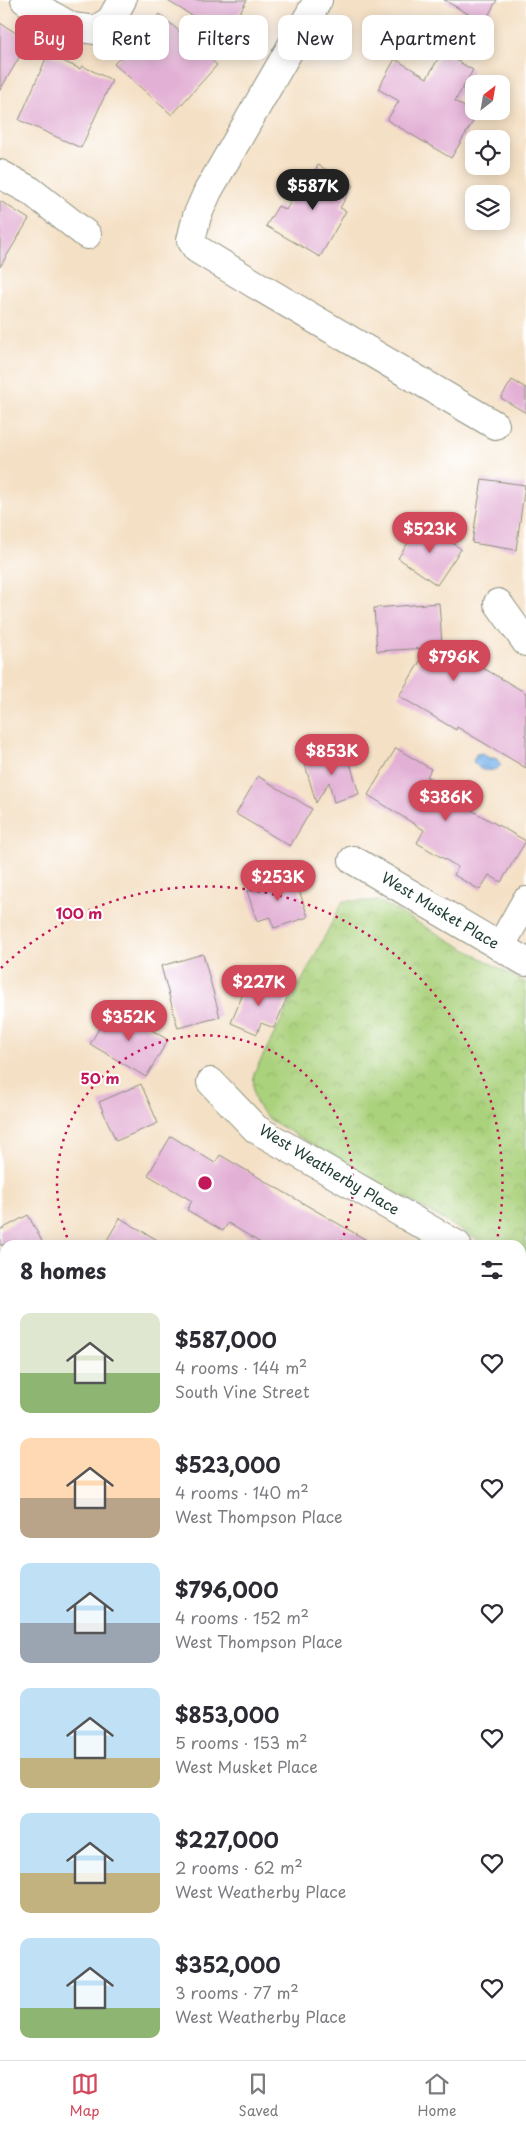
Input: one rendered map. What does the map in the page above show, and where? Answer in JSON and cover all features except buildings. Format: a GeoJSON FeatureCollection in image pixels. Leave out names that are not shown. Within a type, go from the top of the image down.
{"type":"FeatureCollection","features":[{"type":"Feature","properties":{"kind":"street"},"geometry":{"type":"LineString","coordinates":[[26,0],[72,27],[96,30],[111,20],[122,0]]}},
{"type":"Feature","properties":{"kind":"street"},"geometry":{"type":"LineString","coordinates":[[318,0],[221,168],[197,216],[191,240],[197,248],[252,283],[495,425]]}},
{"type":"Feature","properties":{"kind":"street"},"geometry":{"type":"LineString","coordinates":[[0,174],[31,191],[87,235]]}},
{"type":"Feature","properties":{"kind":"street"},"geometry":{"type":"LineString","coordinates":[[498,603],[526,642]]}},
{"type":"Feature","properties":{"kind":"street","name":"West Musket Place"},"geometry":{"type":"LineString","coordinates":[[353,860],[526,962]]}},
{"type":"Feature","properties":{"kind":"street"},"geometry":{"type":"LineString","coordinates":[[500,947],[526,901]]}},
{"type":"Feature","properties":{"kind":"street","name":"West Weatherby Place"},"geometry":{"type":"LineString","coordinates":[[211,1082],[256,1129],[446,1240]]}},
{"type":"Feature","properties":{"kind":"green space"},"geometry":{"type":"Polygon","coordinates":[[[343,901],[379,901],[526,983],[526,1240],[478,1240],[272,1121],[261,1110],[255,1100],[253,1088],[254,1073],[343,901]]]}},
{"type":"Feature","properties":{"kind":"water"},"geometry":{"type":"Polygon","coordinates":[[[482,753],[489,758],[496,758],[501,765],[497,769],[480,769],[473,762],[476,754],[482,753]]]}}]}
